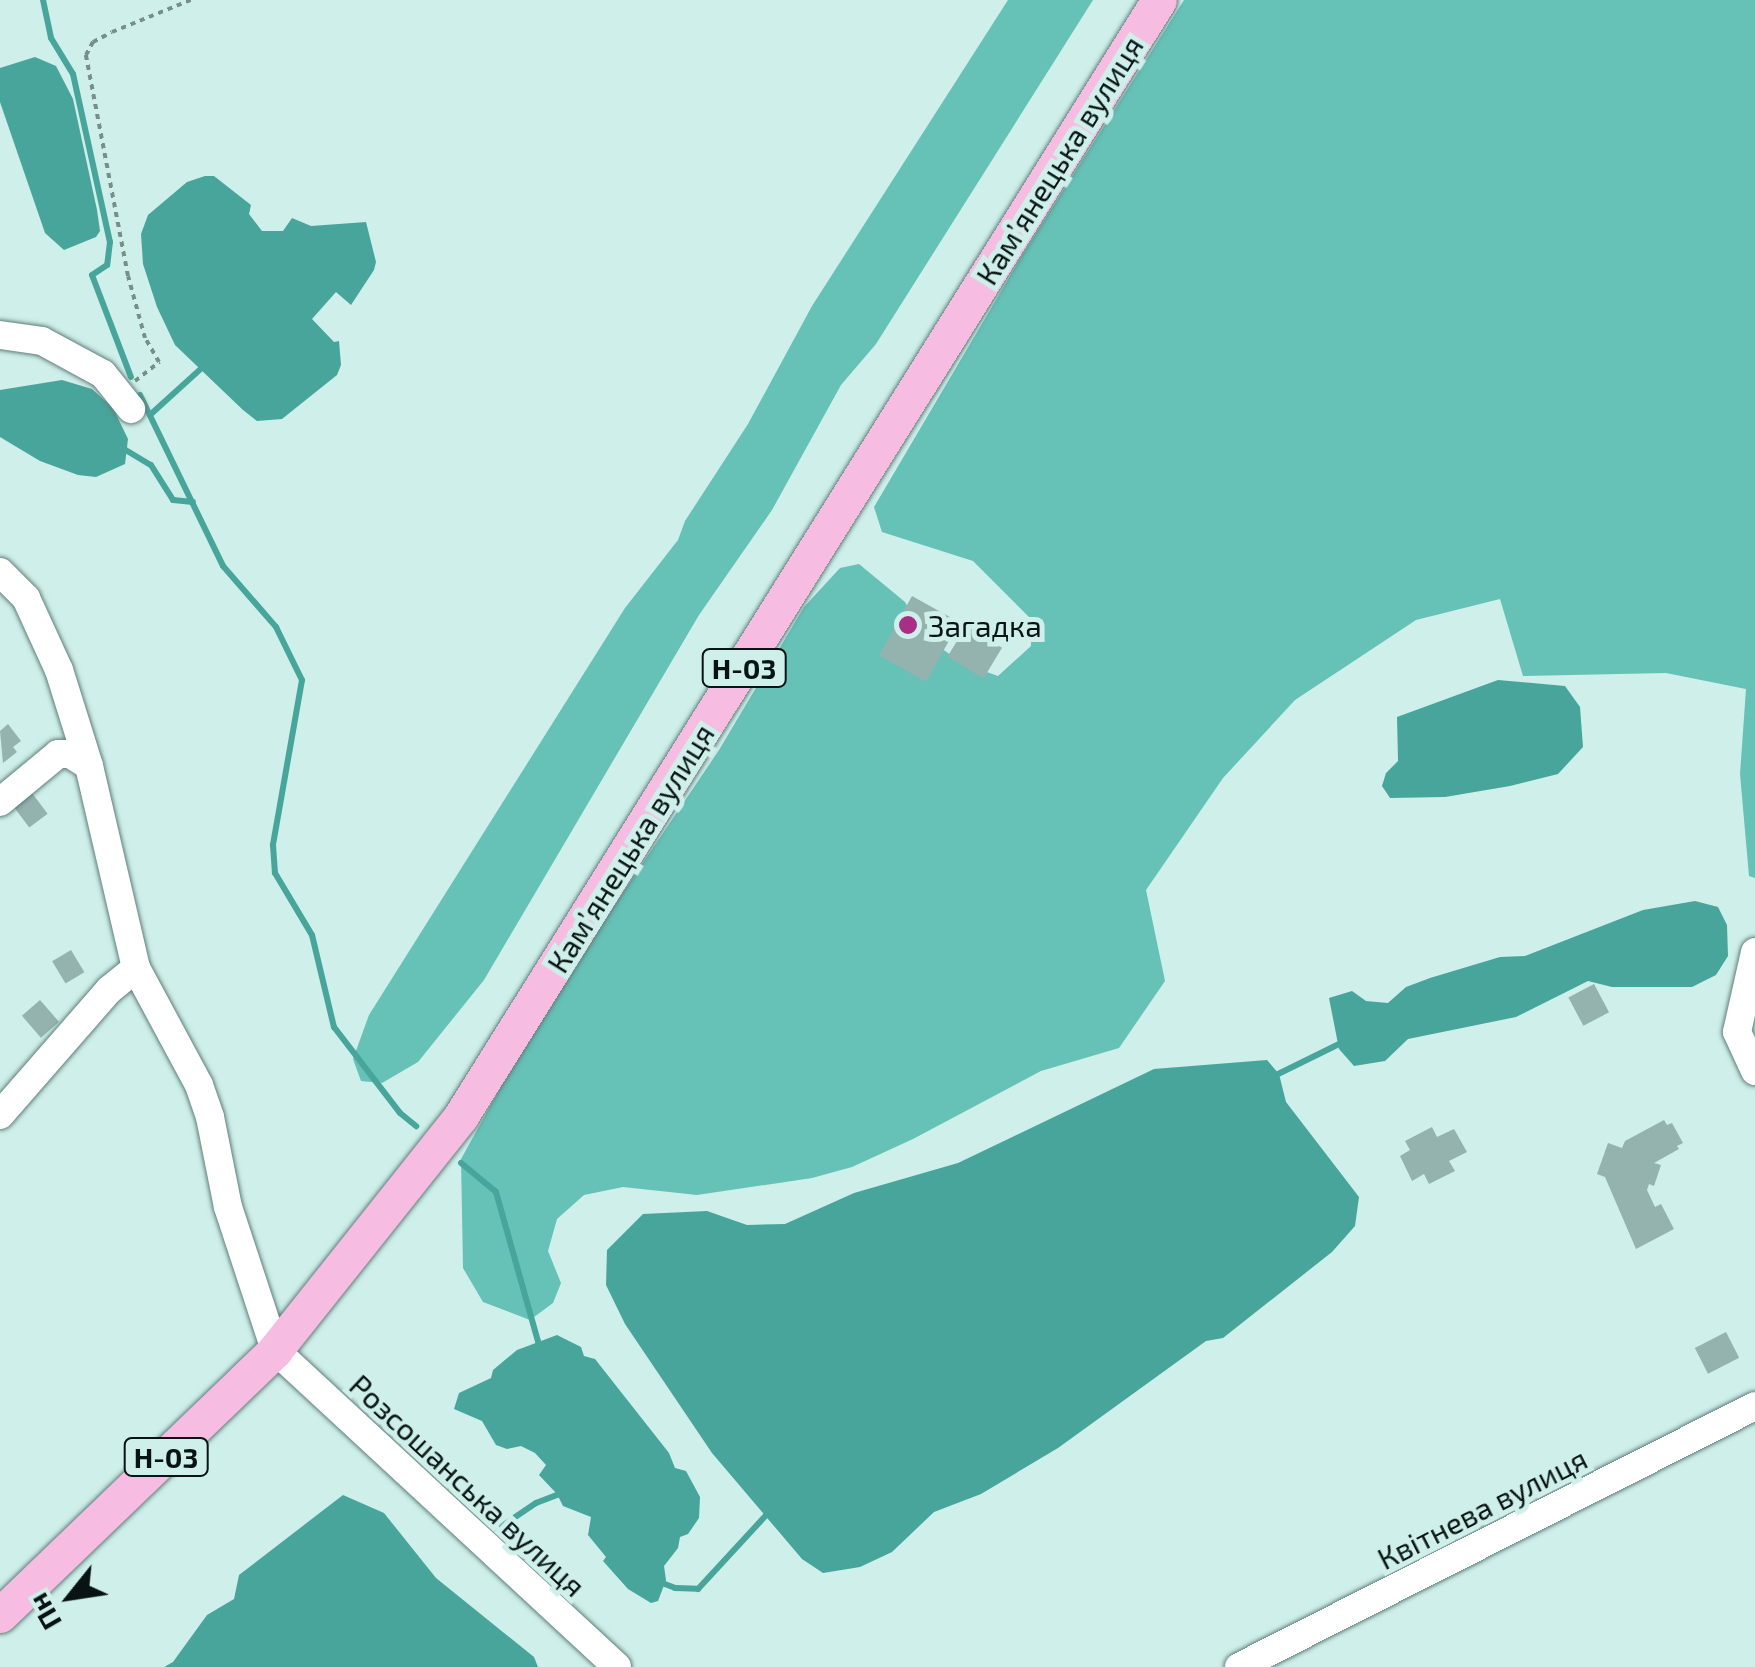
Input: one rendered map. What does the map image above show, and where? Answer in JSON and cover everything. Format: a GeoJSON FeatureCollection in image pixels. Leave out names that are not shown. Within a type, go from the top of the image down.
{"type":"FeatureCollection","features":[{"type":"Feature","properties":{"kind":"main road","name":"Камʼянецька вулиця"},"geometry":{"type":"LineString","coordinates":[[0,1616],[275,1350],[460,1116],[1158,0]]}},
{"type":"Feature","properties":{"kind":"street"},"geometry":{"type":"LineString","coordinates":[[0,335],[42,340],[103,374],[125,401]]}},
{"type":"Feature","properties":{"kind":"street"},"geometry":{"type":"LineString","coordinates":[[0,572],[26,598],[59,670],[89,766],[136,968],[199,1085],[228,1207],[275,1350]]}},
{"type":"Feature","properties":{"kind":"street"},"geometry":{"type":"LineString","coordinates":[[0,802],[58,754],[70,754],[89,766]]}},
{"type":"Feature","properties":{"kind":"street"},"geometry":{"type":"LineString","coordinates":[[1755,952],[1737,1032],[1755,1072]]}},
{"type":"Feature","properties":{"kind":"street"},"geometry":{"type":"LineString","coordinates":[[0,1115],[109,990],[136,968]]}},
{"type":"Feature","properties":{"kind":"street","name":"Розсошанська вулиця"},"geometry":{"type":"LineString","coordinates":[[275,1350],[616,1667]]}},
{"type":"Feature","properties":{"kind":"street","name":"Квітнева вулиця"},"geometry":{"type":"LineString","coordinates":[[1238,1667],[1755,1406]]}},
{"type":"Feature","properties":{"kind":"path"},"geometry":{"type":"LineString","coordinates":[[125,401],[160,362],[145,338],[128,276],[86,55],[93,42],[102,37],[191,0]]}},
{"type":"Feature","properties":{"kind":"shaded area"},"geometry":{"type":"Polygon","coordinates":[[[1008,0],[1093,0],[876,344],[841,385],[772,510],[699,615],[484,980],[418,1062],[382,1083],[361,1081],[353,1059],[369,1015],[625,608],[678,540],[685,521],[748,424],[812,306],[1008,0]]]}},
{"type":"Feature","properties":{"kind":"shaded area"},"geometry":{"type":"Polygon","coordinates":[[[1184,0],[1755,0],[1755,878],[1749,876],[1740,774],[1746,689],[1666,673],[1523,676],[1500,599],[1416,620],[1295,700],[1223,778],[1146,890],[1165,981],[1119,1048],[1041,1071],[913,1139],[852,1167],[812,1178],[697,1195],[623,1187],[584,1195],[557,1219],[548,1251],[561,1283],[553,1303],[530,1320],[483,1302],[463,1268],[461,1159],[541,1014],[719,750],[804,607],[840,568],[859,564],[905,602],[925,637],[964,664],[998,676],[1031,646],[1031,619],[973,561],[882,532],[874,507],[1023,254],[1184,0]]]}},
{"type":"Feature","properties":{"kind":"shaded area"},"geometry":{"type":"Polygon","coordinates":[[[35,57],[56,66],[73,99],[97,210],[100,231],[96,237],[64,250],[45,233],[0,102],[0,68],[35,57]]]}},
{"type":"Feature","properties":{"kind":"shaded area"},"geometry":{"type":"Polygon","coordinates":[[[214,176],[251,205],[249,214],[262,231],[283,231],[292,218],[311,226],[366,222],[376,262],[374,270],[351,305],[336,292],[312,319],[334,342],[339,341],[341,365],[337,375],[282,419],[257,421],[175,345],[143,264],[141,234],[148,215],[187,182],[214,176]]]}},
{"type":"Feature","properties":{"kind":"shaded area"},"geometry":{"type":"Polygon","coordinates":[[[62,380],[92,389],[113,408],[128,439],[125,464],[96,477],[78,475],[40,461],[0,437],[0,390],[62,380]]]}},
{"type":"Feature","properties":{"kind":"shaded area"},"geometry":{"type":"Polygon","coordinates":[[[1498,680],[1565,686],[1580,707],[1583,747],[1558,774],[1445,797],[1390,798],[1382,786],[1386,773],[1398,761],[1397,717],[1498,680]]]}},
{"type":"Feature","properties":{"kind":"shaded area"},"geometry":{"type":"Polygon","coordinates":[[[1695,901],[1718,907],[1727,925],[1728,956],[1716,975],[1692,987],[1612,987],[1588,981],[1516,1017],[1408,1039],[1385,1061],[1354,1066],[1339,1049],[1329,998],[1352,991],[1366,1001],[1388,1003],[1406,987],[1430,978],[1500,957],[1525,956],[1643,910],[1695,901]]]}},
{"type":"Feature","properties":{"kind":"shaded area"},"geometry":{"type":"Polygon","coordinates":[[[1267,1060],[1279,1074],[1286,1102],[1359,1197],[1355,1226],[1332,1252],[1223,1338],[1206,1341],[1058,1448],[981,1494],[934,1512],[892,1552],[860,1567],[823,1573],[802,1559],[712,1453],[625,1324],[606,1285],[607,1250],[643,1214],[707,1211],[747,1225],[785,1224],[854,1193],[958,1163],[1154,1069],[1267,1060]]]}},
{"type":"Feature","properties":{"kind":"shaded area"},"geometry":{"type":"Polygon","coordinates":[[[557,1335],[581,1347],[584,1356],[595,1359],[669,1453],[675,1468],[686,1471],[700,1497],[699,1518],[688,1534],[680,1537],[678,1548],[664,1566],[666,1580],[658,1601],[651,1603],[628,1589],[603,1561],[606,1557],[588,1535],[591,1517],[563,1506],[539,1475],[546,1465],[535,1453],[521,1446],[507,1449],[496,1445],[482,1421],[454,1409],[459,1393],[491,1378],[493,1370],[517,1350],[557,1335]]]}},
{"type":"Feature","properties":{"kind":"shaded area"},"geometry":{"type":"Polygon","coordinates":[[[343,1495],[384,1513],[436,1578],[534,1657],[538,1667],[164,1667],[173,1662],[207,1615],[234,1599],[239,1575],[343,1495]]]}},
{"type":"Feature","properties":{"kind":"building"},"geometry":{"type":"Polygon","coordinates":[[[912,596],[959,622],[926,682],[879,655],[912,596]]]}},
{"type":"Feature","properties":{"kind":"building"},"geometry":{"type":"Polygon","coordinates":[[[966,626],[1002,648],[983,678],[947,657],[966,626]]]}},
{"type":"Feature","properties":{"kind":"building"},"geometry":{"type":"Polygon","coordinates":[[[8,724],[21,741],[13,747],[17,752],[3,763],[0,731],[8,724]]]}},
{"type":"Feature","properties":{"kind":"building"},"geometry":{"type":"Polygon","coordinates":[[[32,793],[48,814],[29,828],[14,807],[32,793]]]}},
{"type":"Feature","properties":{"kind":"building"},"geometry":{"type":"Polygon","coordinates":[[[71,950],[84,972],[66,984],[52,961],[71,950]]]}},
{"type":"Feature","properties":{"kind":"building"},"geometry":{"type":"Polygon","coordinates":[[[1594,984],[1609,1012],[1583,1026],[1568,998],[1594,984]]]}},
{"type":"Feature","properties":{"kind":"building"},"geometry":{"type":"Polygon","coordinates":[[[40,1000],[59,1022],[41,1038],[22,1016],[40,1000]]]}},
{"type":"Feature","properties":{"kind":"building"},"geometry":{"type":"Polygon","coordinates":[[[1664,1120],[1667,1125],[1672,1123],[1683,1143],[1654,1163],[1661,1165],[1654,1186],[1649,1184],[1647,1190],[1655,1207],[1661,1204],[1674,1229],[1636,1249],[1605,1177],[1597,1174],[1608,1143],[1622,1148],[1625,1141],[1664,1120]]]}},
{"type":"Feature","properties":{"kind":"building"},"geometry":{"type":"Polygon","coordinates":[[[1432,1127],[1437,1137],[1454,1129],[1467,1152],[1449,1161],[1455,1171],[1429,1184],[1424,1174],[1412,1181],[1400,1156],[1410,1150],[1405,1141],[1432,1127]]]}},
{"type":"Feature","properties":{"kind":"building"},"geometry":{"type":"Polygon","coordinates":[[[1726,1332],[1739,1358],[1708,1374],[1695,1348],[1726,1332]]]}},
{"type":"Feature","properties":{"kind":"waterway"},"geometry":{"type":"LineString","coordinates":[[43,0],[51,38],[73,74],[110,242],[107,265],[92,275],[131,377]]}},
{"type":"Feature","properties":{"kind":"waterway"},"geometry":{"type":"LineString","coordinates":[[151,414],[204,366]]}},
{"type":"Feature","properties":{"kind":"waterway"},"geometry":{"type":"LineString","coordinates":[[140,395],[223,566],[276,627],[302,680],[273,845],[275,873],[312,935],[334,1027],[400,1113],[416,1126]]}},
{"type":"Feature","properties":{"kind":"waterway"},"geometry":{"type":"LineString","coordinates":[[124,449],[151,465],[173,500],[193,502]]}},
{"type":"Feature","properties":{"kind":"waterway"},"geometry":{"type":"LineString","coordinates":[[1272,1077],[1341,1043]]}},
{"type":"Feature","properties":{"kind":"waterway"},"geometry":{"type":"LineString","coordinates":[[461,1163],[496,1192],[540,1349]]}},
{"type":"Feature","properties":{"kind":"waterway"},"geometry":{"type":"LineString","coordinates":[[502,1526],[536,1503],[565,1492]]}},
{"type":"Feature","properties":{"kind":"waterway"},"geometry":{"type":"LineString","coordinates":[[657,1581],[675,1588],[698,1589],[769,1512]]}},
{"type":"Feature","properties":{"kind":"place","name":"Загадка"},"geometry":{"type":"Point","coordinates":[908,625]}}]}
